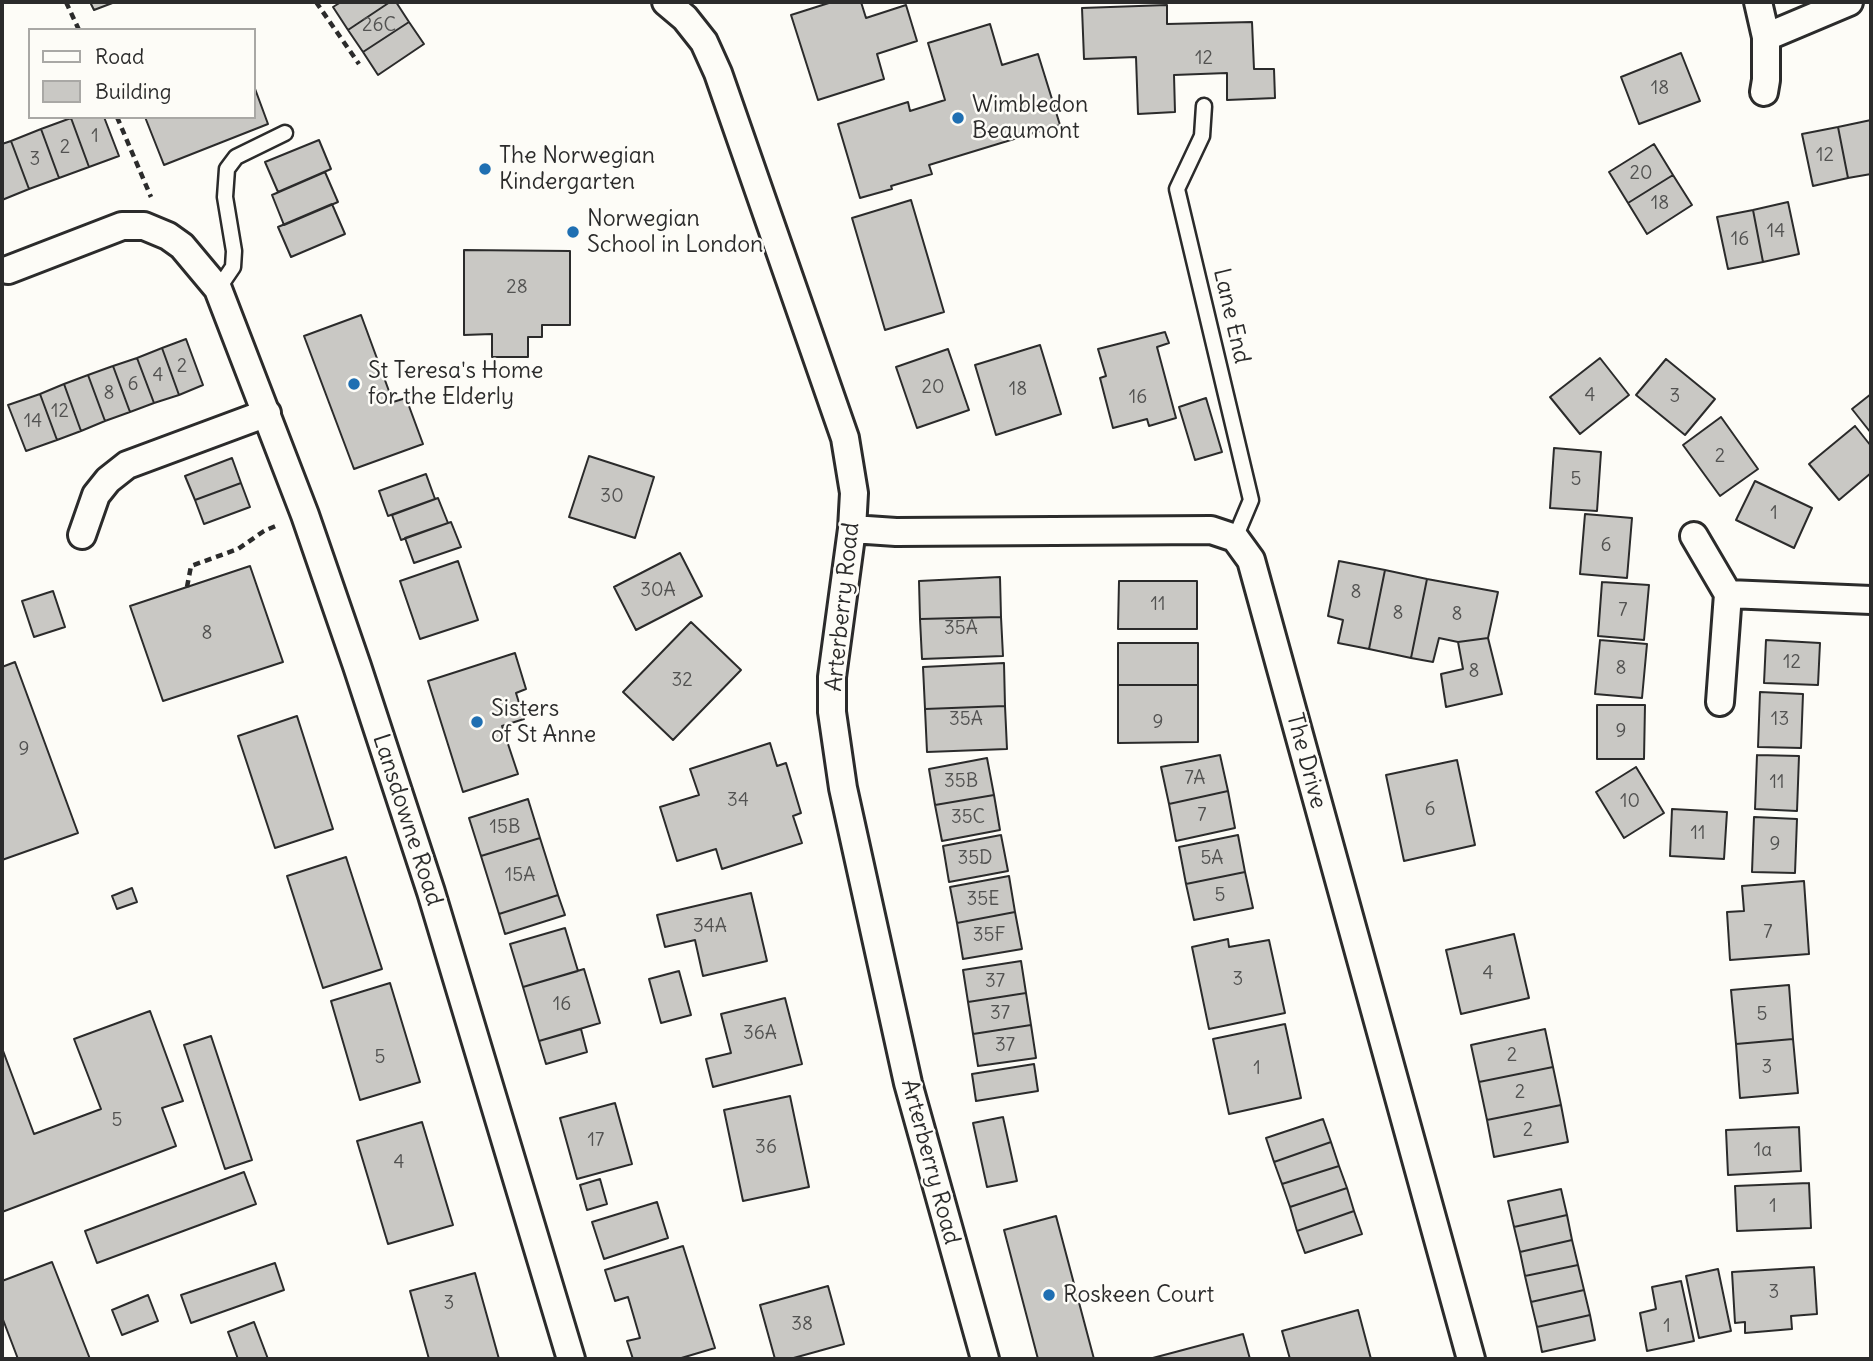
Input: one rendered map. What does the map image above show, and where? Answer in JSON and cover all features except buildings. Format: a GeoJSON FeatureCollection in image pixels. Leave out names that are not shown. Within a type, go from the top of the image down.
{"type":"FeatureCollection","features":[{"type":"Feature","properties":{"kind":"street","name":"Arterberry Road"},"geometry":{"type":"LineString","coordinates":[[666,2],[685,18],[704,42],[718,73],[845,439],[854,493],[852,529],[832,677],[832,712],[843,788],[908,1083],[985,1359]]}},
{"type":"Feature","properties":{"kind":"street"},"geometry":{"type":"LineString","coordinates":[[1758,2],[1766,37],[1764,92]]}},
{"type":"Feature","properties":{"kind":"street"},"geometry":{"type":"LineString","coordinates":[[1766,37],[1849,2]]}},
{"type":"Feature","properties":{"kind":"street"},"geometry":{"type":"LineString","coordinates":[[7,271],[122,226],[144,226],[168,236]]}},
{"type":"Feature","properties":{"kind":"street","name":"Lansdowne Road"},"geometry":{"type":"LineString","coordinates":[[168,236],[182,246],[218,289],[305,515],[431,892],[571,1359]]}},
{"type":"Feature","properties":{"kind":"street"},"geometry":{"type":"LineString","coordinates":[[82,534],[96,495],[108,480],[127,465],[267,413]]}},
{"type":"Feature","properties":{"kind":"street"},"geometry":{"type":"LineString","coordinates":[[852,529],[895,532],[1212,530],[1235,538]]}},
{"type":"Feature","properties":{"kind":"street"},"geometry":{"type":"LineString","coordinates":[[1694,536],[1728,594],[1720,702]]}},
{"type":"Feature","properties":{"kind":"street","name":"The Drive"},"geometry":{"type":"LineString","coordinates":[[1235,538],[1251,560],[1471,1359]]}},
{"type":"Feature","properties":{"kind":"street"},"geometry":{"type":"LineString","coordinates":[[1728,594],[1871,600]]}},
{"type":"Feature","properties":{"kind":"lane","name":"Lane End"},"geometry":{"type":"LineString","coordinates":[[1204,106],[1202,136],[1177,189],[1251,500],[1235,538]]}},
{"type":"Feature","properties":{"kind":"lane"},"geometry":{"type":"LineString","coordinates":[[218,289],[233,267],[234,251],[225,197],[227,169],[236,158],[285,133]]}},
{"type":"Feature","properties":{"kind":"path"},"geometry":{"type":"LineString","coordinates":[[66,2],[78,28]]}},
{"type":"Feature","properties":{"kind":"path"},"geometry":{"type":"LineString","coordinates":[[316,2],[359,64]]}},
{"type":"Feature","properties":{"kind":"path"},"geometry":{"type":"LineString","coordinates":[[118,119],[168,236]]}},
{"type":"Feature","properties":{"kind":"path"},"geometry":{"type":"LineString","coordinates":[[187,587],[191,566],[239,549],[264,531],[305,515]]}},
{"type":"Feature","properties":{"kind":"place","name":"Wimbledon Beaumont"},"geometry":{"type":"Point","coordinates":[958,118]}},
{"type":"Feature","properties":{"kind":"place","name":"The Norwegian Kindergarten"},"geometry":{"type":"Point","coordinates":[485,169]}},
{"type":"Feature","properties":{"kind":"place","name":"Norwegian School in London"},"geometry":{"type":"Point","coordinates":[573,232]}},
{"type":"Feature","properties":{"kind":"place","name":"St Teresa's Home for the Elderly"},"geometry":{"type":"Point","coordinates":[354,384]}},
{"type":"Feature","properties":{"kind":"place","name":"Sisters of St Anne"},"geometry":{"type":"Point","coordinates":[477,722]}},
{"type":"Feature","properties":{"kind":"place","name":"Roskeen Court"},"geometry":{"type":"Point","coordinates":[1049,1295]}}]}
